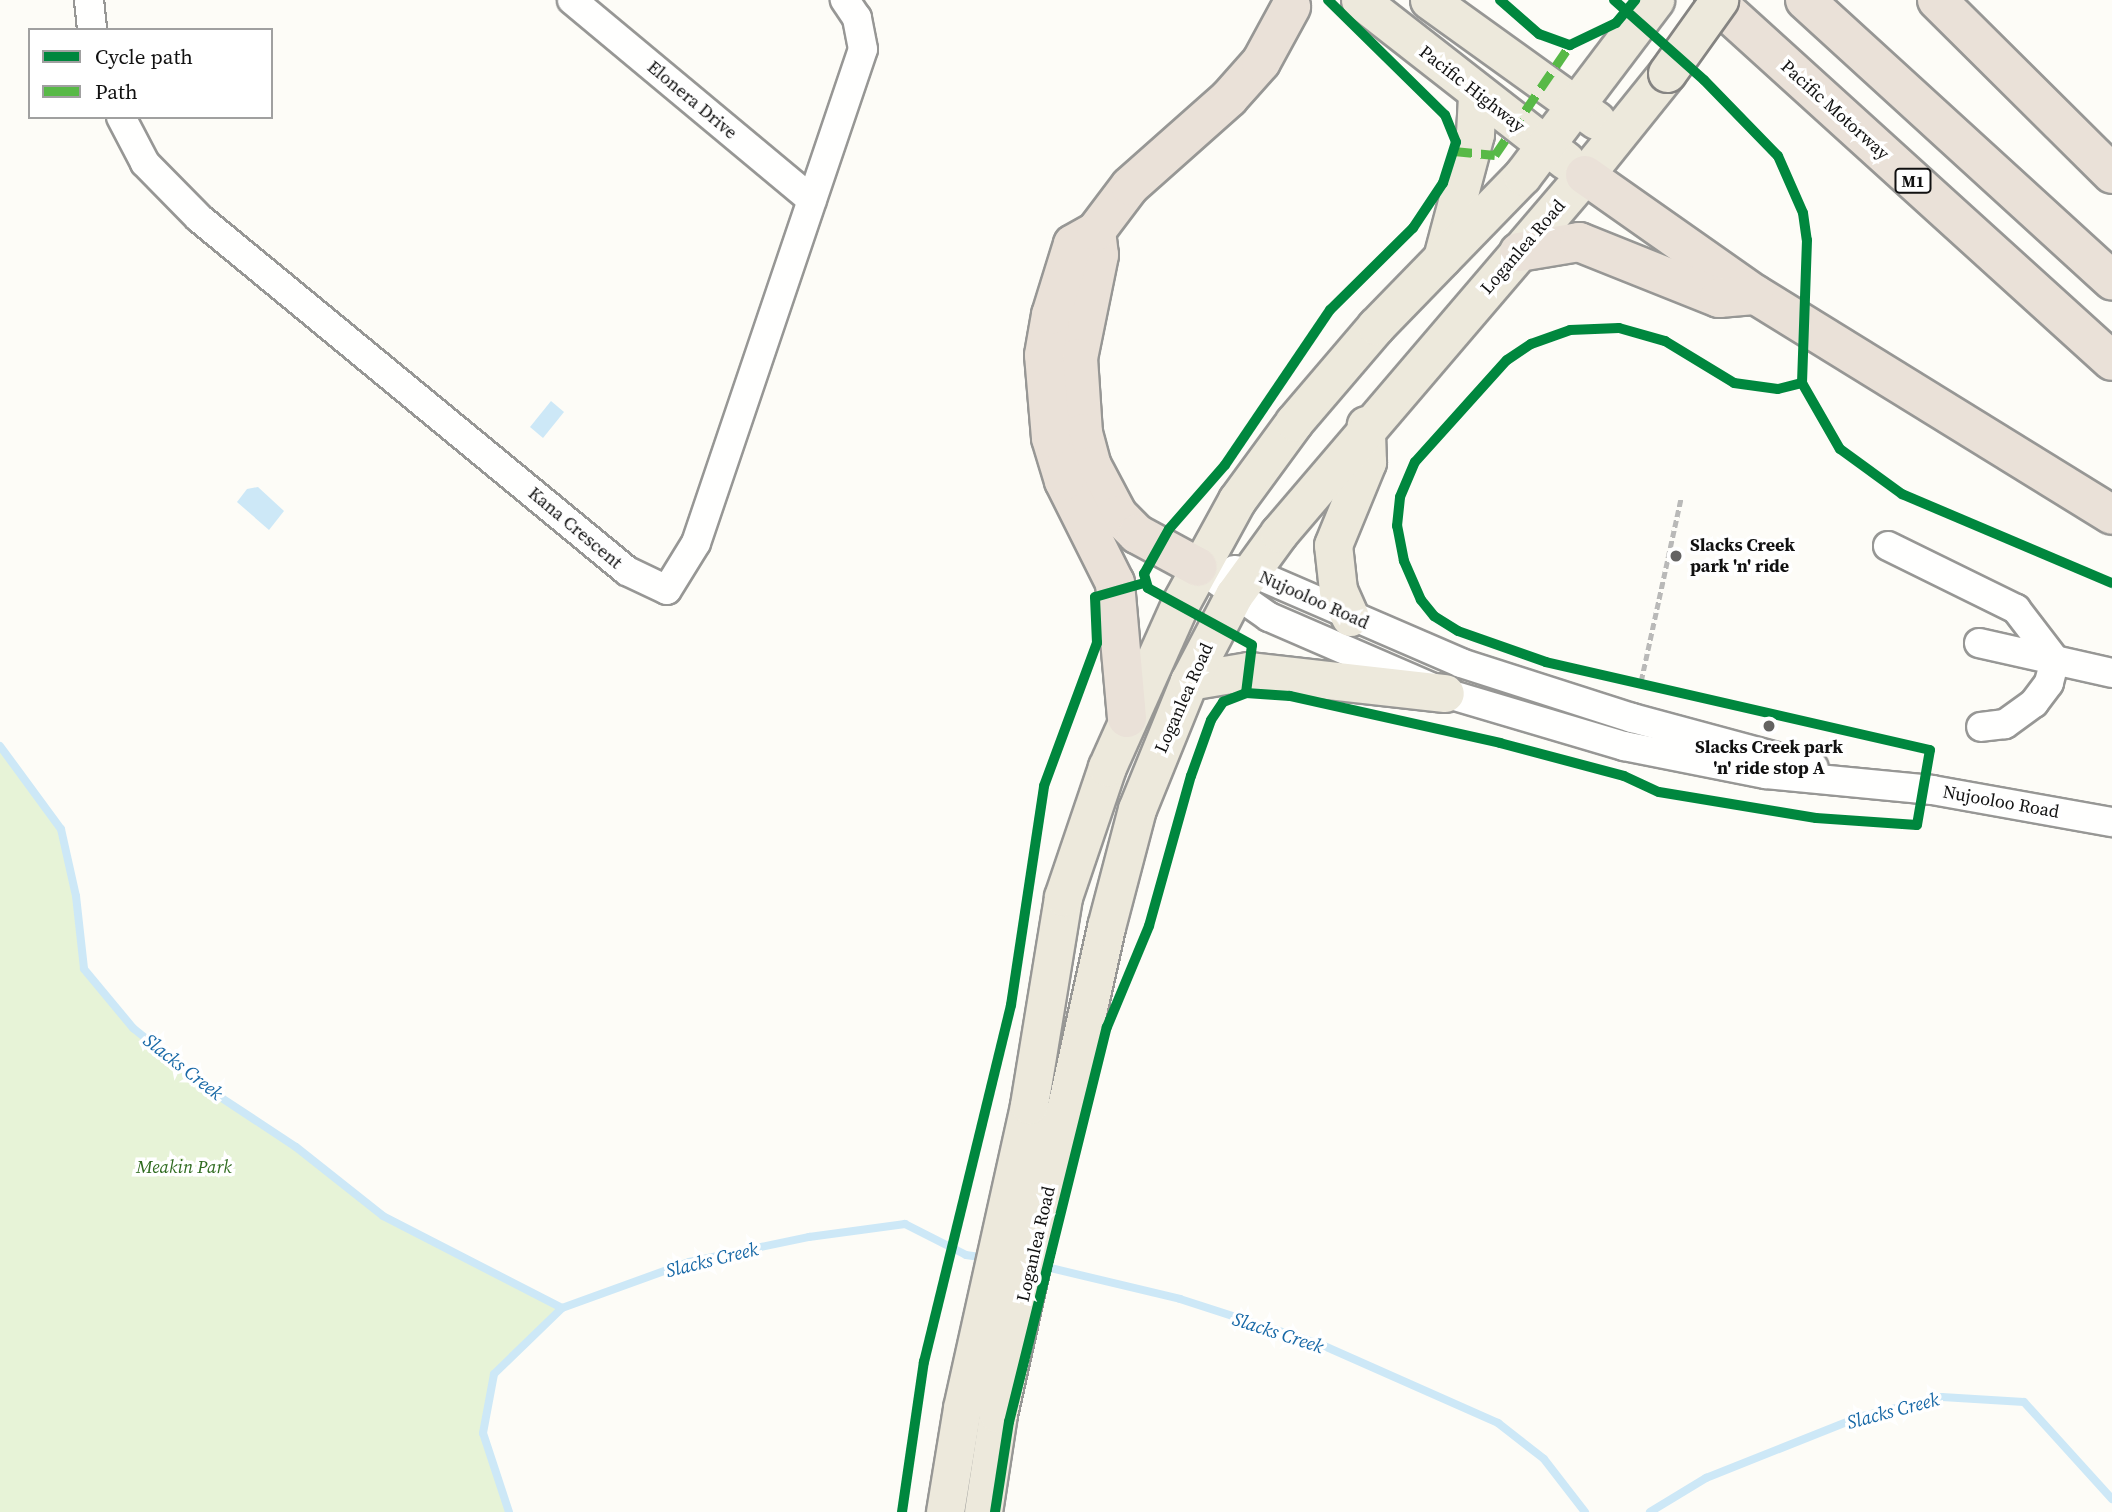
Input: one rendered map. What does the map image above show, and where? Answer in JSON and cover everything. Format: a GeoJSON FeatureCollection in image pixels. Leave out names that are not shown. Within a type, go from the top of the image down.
{"type":"FeatureCollection","features":[{"type":"Feature","properties":{"kind":"highway","name":"Pacific Motorway"},"geometry":{"type":"LineString","coordinates":[[1716,0],[2112,361]]}},
{"type":"Feature","properties":{"kind":"highway"},"geometry":{"type":"LineString","coordinates":[[1805,0],[2112,280]]}},
{"type":"Feature","properties":{"kind":"highway"},"geometry":{"type":"LineString","coordinates":[[1937,0],[2112,174]]}},
{"type":"Feature","properties":{"kind":"highway"},"geometry":{"type":"LineString","coordinates":[[1127,718],[1115,583],[1063,481],[1051,438],[1044,355],[1061,276],[1073,244],[1096,231],[1130,187],[1253,71],[1291,7]]}},
{"type":"Feature","properties":{"kind":"highway"},"geometry":{"type":"LineString","coordinates":[[1586,175],[1768,302],[2112,515]]}},
{"type":"Feature","properties":{"kind":"highway"},"geometry":{"type":"LineString","coordinates":[[1096,231],[1099,255],[1077,358],[1083,433],[1092,466],[1118,515],[1137,534],[1198,567]]}},
{"type":"Feature","properties":{"kind":"highway"},"geometry":{"type":"LineString","coordinates":[[1519,252],[1579,242],[1719,298],[1768,302]]}},
{"type":"Feature","properties":{"kind":"main road","name":"Pacific Highway"},"geometry":{"type":"LineString","coordinates":[[1360,0],[1477,96],[1586,175]]}},
{"type":"Feature","properties":{"kind":"main road"},"geometry":{"type":"LineString","coordinates":[[1429,0],[1617,135]]}},
{"type":"Feature","properties":{"kind":"main road","name":"Loganlea Road"},"geometry":{"type":"LineString","coordinates":[[945,1512],[962,1408],[1029,1105],[1063,897],[1127,718],[1198,567],[1237,500],[1294,422],[1545,146],[1655,0]]}},
{"type":"Feature","properties":{"kind":"main road","name":"Loganlea Road"},"geometry":{"type":"LineString","coordinates":[[983,1512],[998,1414],[1137,808],[1189,681],[1243,583],[1366,425],[1586,175],[1667,73],[1716,0]]}},
{"type":"Feature","properties":{"kind":"main road"},"geometry":{"type":"LineString","coordinates":[[1441,259],[1475,134],[1477,96]]}},
{"type":"Feature","properties":{"kind":"main road"},"geometry":{"type":"LineString","coordinates":[[1350,617],[1338,590],[1333,545],[1367,463],[1366,425]]}},
{"type":"Feature","properties":{"kind":"main road"},"geometry":{"type":"LineString","coordinates":[[1189,681],[1248,671],[1445,693]]}},
{"type":"Feature","properties":{"kind":"street"},"geometry":{"type":"LineString","coordinates":[[89,0],[92,28]]}},
{"type":"Feature","properties":{"kind":"street","name":"Elonera Drive"},"geometry":{"type":"LineString","coordinates":[[572,0],[812,200]]}},
{"type":"Feature","properties":{"kind":"street","name":"Kana Crescent"},"geometry":{"type":"LineString","coordinates":[[122,119],[145,163],[200,218],[627,571],[667,590],[696,543],[863,49],[857,18],[845,0]]}},
{"type":"Feature","properties":{"kind":"street"},"geometry":{"type":"LineString","coordinates":[[1888,546],[2016,609],[2055,660]]}},
{"type":"Feature","properties":{"kind":"street","name":"Nujooloo Road"},"geometry":{"type":"LineString","coordinates":[[1198,567],[1350,617],[1461,663],[1849,779]]}},
{"type":"Feature","properties":{"kind":"street","name":"Nujooloo Road"},"geometry":{"type":"LineString","coordinates":[[1243,583],[1269,617],[1445,693],[1624,746],[1766,775],[1849,779],[2112,822]]}},
{"type":"Feature","properties":{"kind":"street"},"geometry":{"type":"LineString","coordinates":[[1979,643],[2112,673]]}},
{"type":"Feature","properties":{"kind":"street"},"geometry":{"type":"LineString","coordinates":[[1981,727],[2005,724],[2035,703],[2049,683],[2055,660]]}},
{"type":"Feature","properties":{"kind":"path"},"geometry":{"type":"LineString","coordinates":[[1641,681],[1681,498]]}},
{"type":"Feature","properties":{"kind":"path"},"geometry":{"type":"LineString","coordinates":[[1627,678],[1654,684]]}},
{"type":"Feature","properties":{"kind":"green space","name":"Meakin Park"},"geometry":{"type":"Polygon","coordinates":[[[0,746],[61,829],[76,896],[84,968],[133,1028],[208,1089],[296,1147],[383,1216],[562,1308],[494,1374],[483,1433],[509,1512],[0,1512],[0,746]]]}},
{"type":"Feature","properties":{"kind":"water"},"geometry":{"type":"Polygon","coordinates":[[[551,401],[564,412],[543,438],[530,427],[551,401]]]}},
{"type":"Feature","properties":{"kind":"water"},"geometry":{"type":"Polygon","coordinates":[[[258,487],[284,511],[269,530],[237,502],[247,489],[258,487]]]}},
{"type":"Feature","properties":{"kind":"waterway","name":"Slacks Creek"},"geometry":{"type":"LineString","coordinates":[[0,746],[61,829],[76,896],[84,969],[133,1028],[208,1089],[296,1147],[383,1216],[562,1308]]}},
{"type":"Feature","properties":{"kind":"waterway","name":"Slacks Creek"},"geometry":{"type":"LineString","coordinates":[[509,1512],[483,1433],[494,1374],[562,1308],[689,1262],[809,1237],[905,1224],[966,1255],[987,1258]]}},
{"type":"Feature","properties":{"kind":"waterway","name":"Slacks Creek"},"geometry":{"type":"LineString","coordinates":[[1042,1266],[1180,1299],[1322,1345],[1498,1423],[1544,1459],[1585,1512]]}},
{"type":"Feature","properties":{"kind":"waterway","name":"Slacks Creek"},"geometry":{"type":"LineString","coordinates":[[1650,1512],[1706,1478],[1859,1417],[1942,1397],[2024,1402],[2112,1499]]}},
{"type":"Feature","properties":{"kind":"marked path"},"geometry":{"type":"LineString","coordinates":[[1454,151],[1495,155],[1570,45]]}},
{"type":"Feature","properties":{"kind":"cycle path"},"geometry":{"type":"LineString","coordinates":[[1246,693],[1252,645],[1148,588],[1144,574],[1169,529],[1225,465],[1330,310],[1413,228],[1443,183],[1456,142],[1445,115],[1328,0]]}},
{"type":"Feature","properties":{"kind":"cycle path"},"geometry":{"type":"LineString","coordinates":[[1500,0],[1539,34],[1570,45],[1616,23],[1635,0]]}},
{"type":"Feature","properties":{"kind":"cycle path"},"geometry":{"type":"LineString","coordinates":[[1614,0],[1704,80],[1778,156],[1803,213],[1807,240],[1802,383],[1840,449],[1902,494],[2112,583]]}},
{"type":"Feature","properties":{"kind":"cycle path"},"geometry":{"type":"LineString","coordinates":[[995,1512],[1009,1422],[1107,1027],[1149,926],[1191,776],[1211,720],[1223,702],[1246,693],[1290,696],[1500,743],[1624,776],[1659,792],[1816,818],[1917,825],[1930,750],[1546,662],[1458,631],[1434,616],[1421,600],[1404,561],[1397,526],[1400,497],[1415,462],[1507,360],[1531,344],[1570,330],[1619,328],[1665,341],[1734,383],[1778,389],[1802,383]]}},
{"type":"Feature","properties":{"kind":"cycle path"},"geometry":{"type":"LineString","coordinates":[[902,1512],[924,1362],[1011,1005],[1044,786],[1097,643],[1095,597],[1144,583]]}},
{"type":"Feature","properties":{"kind":"place","name":"Slacks Creek park 'n' ride"},"geometry":{"type":"Point","coordinates":[1676,556]}},
{"type":"Feature","properties":{"kind":"place","name":"Slacks Creek park 'n' ride stop A"},"geometry":{"type":"Point","coordinates":[1769,726]}}]}
